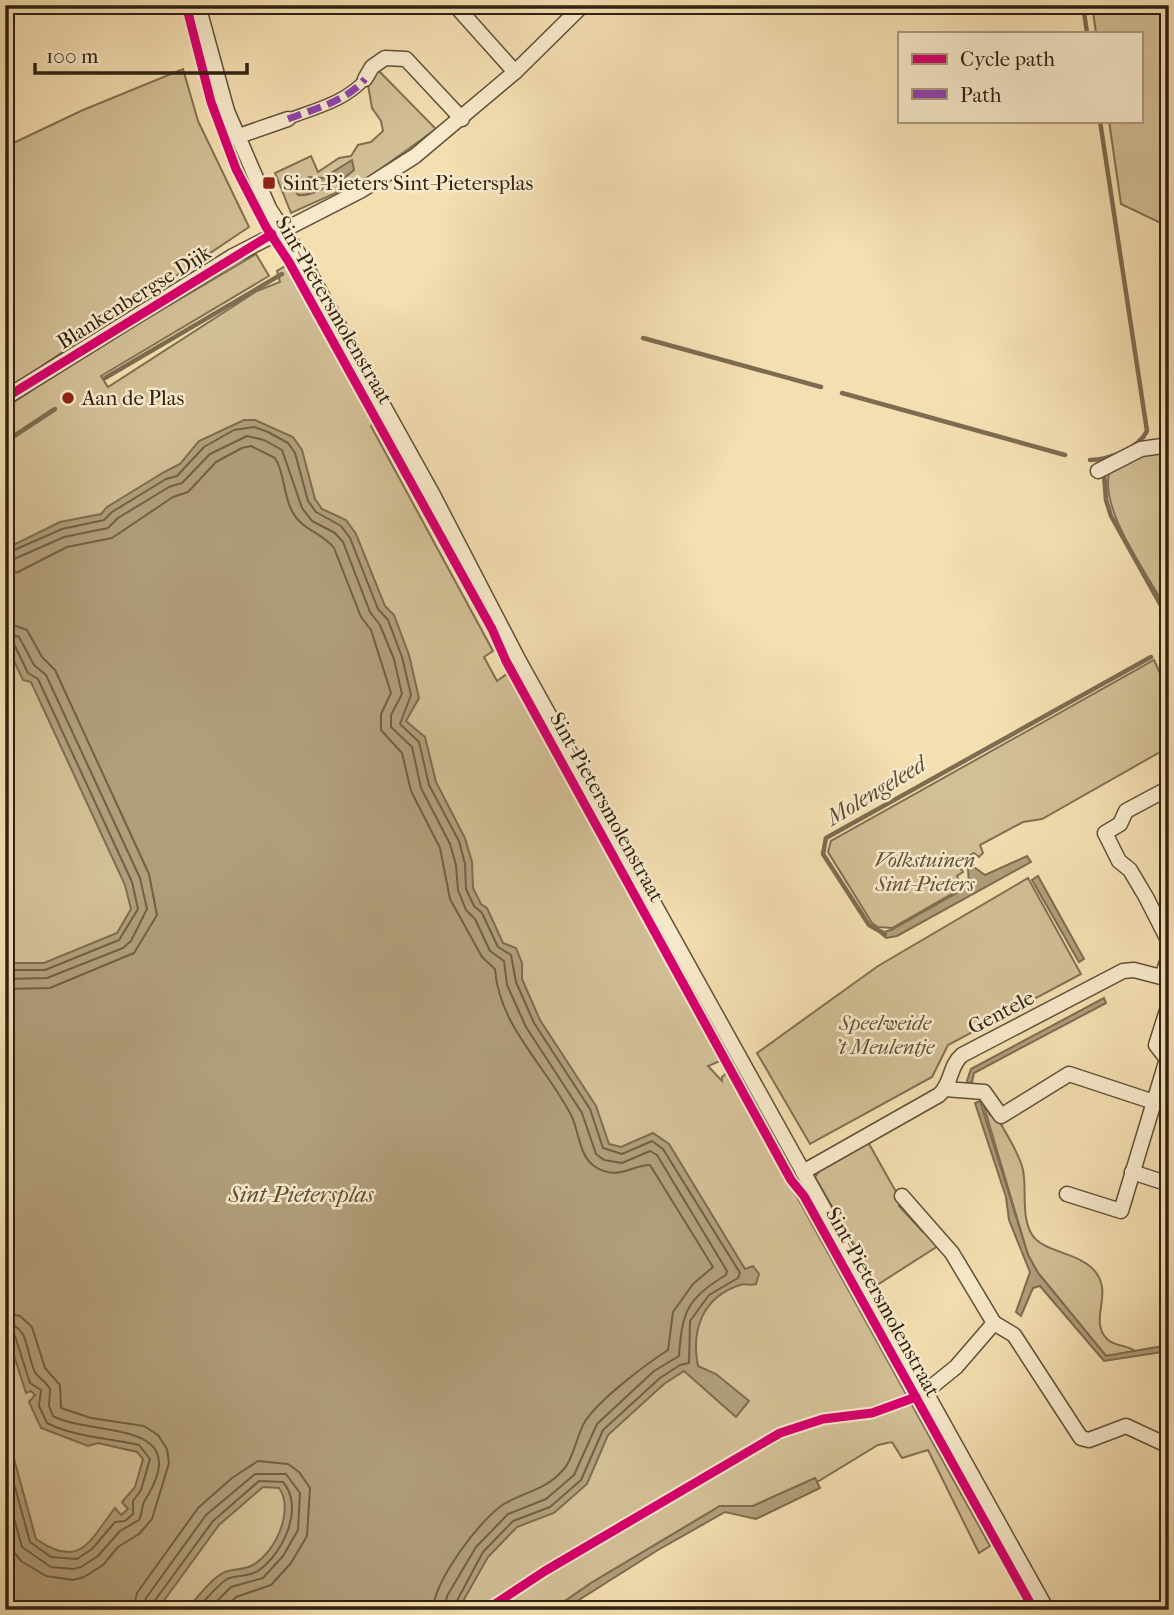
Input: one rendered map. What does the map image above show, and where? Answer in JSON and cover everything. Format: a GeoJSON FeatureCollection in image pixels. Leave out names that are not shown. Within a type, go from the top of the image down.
{"type":"FeatureCollection","features":[{"type":"Feature","properties":{"kind":"street","name":"Sint-Pietersmolenstraat"},"geometry":{"type":"LineString","coordinates":[[198,5],[213,67],[236,137],[283,229],[426,483],[519,661],[1046,1610]]}},
{"type":"Feature","properties":{"kind":"street"},"geometry":{"type":"LineString","coordinates":[[455,5],[515,72]]}},
{"type":"Feature","properties":{"kind":"street","name":"Blankenbergse Dijk"},"geometry":{"type":"LineString","coordinates":[[5,398],[233,256],[360,191],[415,156],[515,72],[583,5]]}},
{"type":"Feature","properties":{"kind":"street"},"geometry":{"type":"LineString","coordinates":[[236,137],[327,104],[352,92],[372,67],[385,58],[406,59],[462,119]]}},
{"type":"Feature","properties":{"kind":"street"},"geometry":{"type":"LineString","coordinates":[[1098,471],[1141,449],[1169,445]]}},
{"type":"Feature","properties":{"kind":"street"},"geometry":{"type":"LineString","coordinates":[[1169,788],[1126,811],[1121,824],[1105,833],[1119,861],[1130,870],[1169,942]]}},
{"type":"Feature","properties":{"kind":"street"},"geometry":{"type":"LineString","coordinates":[[1166,978],[1169,956]]}},
{"type":"Feature","properties":{"kind":"street","name":"Gentele"},"geometry":{"type":"LineString","coordinates":[[945,1089],[954,1065],[962,1055],[1123,971],[1134,970],[1166,978]]}},
{"type":"Feature","properties":{"kind":"street"},"geometry":{"type":"LineString","coordinates":[[1067,1194],[1121,1211],[1168,1060],[1156,1045],[1169,1004]]}},
{"type":"Feature","properties":{"kind":"street"},"geometry":{"type":"LineString","coordinates":[[803,1172],[945,1089],[984,1092],[1001,1116],[1069,1074],[1154,1102]]}},
{"type":"Feature","properties":{"kind":"street"},"geometry":{"type":"LineString","coordinates":[[1132,1172],[1169,1184]]}},
{"type":"Feature","properties":{"kind":"street"},"geometry":{"type":"LineString","coordinates":[[902,1196],[953,1253],[994,1323],[1014,1335],[1081,1438],[1089,1440],[1126,1426],[1169,1446]]}},
{"type":"Feature","properties":{"kind":"street"},"geometry":{"type":"LineString","coordinates":[[925,1392],[956,1367],[994,1323]]}},
{"type":"Feature","properties":{"kind":"green space"},"geometry":{"type":"Polygon","coordinates":[[[1092,5],[1169,5],[1169,227],[1121,204],[1109,122],[1142,122],[1142,32],[1096,32],[1092,5]]]}},
{"type":"Feature","properties":{"kind":"green space"},"geometry":{"type":"Polygon","coordinates":[[[183,69],[198,121],[249,227],[12,386],[5,377],[5,147],[83,110],[183,69]]]}},
{"type":"Feature","properties":{"kind":"green space"},"geometry":{"type":"Polygon","coordinates":[[[377,69],[436,129],[365,180],[291,213],[275,173],[311,156],[318,172],[339,158],[351,156],[358,145],[371,142],[383,131],[381,121],[372,108],[368,85],[377,69]]]}},
{"type":"Feature","properties":{"kind":"green space","name":"Sint-Pietersplas"},"geometry":{"type":"Polygon","coordinates":[[[256,254],[269,276],[101,376],[108,387],[257,291],[280,282],[277,271],[287,265],[375,423],[371,426],[493,651],[484,657],[497,681],[508,673],[720,1061],[708,1066],[722,1081],[722,1077],[728,1072],[990,1546],[979,1553],[928,1450],[902,1458],[892,1442],[878,1445],[817,1482],[815,1478],[753,1506],[720,1506],[591,1583],[552,1610],[5,1610],[5,408],[87,354],[256,254]]]}},
{"type":"Feature","properties":{"kind":"green space"},"geometry":{"type":"Polygon","coordinates":[[[1169,450],[1169,613],[1128,544],[1108,489],[1109,473],[1141,454],[1169,450]]]}},
{"type":"Feature","properties":{"kind":"green space","name":"Volkstuinen Sint-Pieters"},"geometry":{"type":"Polygon","coordinates":[[[1154,660],[1169,693],[1169,747],[1042,819],[1023,822],[980,845],[983,853],[979,857],[974,853],[957,863],[963,872],[957,876],[962,888],[892,928],[878,927],[872,923],[828,852],[831,841],[1154,660]]]}},
{"type":"Feature","properties":{"kind":"green space","name":"Speelweide 't Meulentje"},"geometry":{"type":"Polygon","coordinates":[[[1028,878],[1081,974],[948,1045],[932,1077],[810,1144],[757,1053],[878,966],[1028,878]]]}},
{"type":"Feature","properties":{"kind":"green space"},"geometry":{"type":"Polygon","coordinates":[[[982,1100],[990,1115],[997,1117],[1021,1163],[1026,1218],[1031,1233],[1044,1245],[1090,1266],[1101,1282],[1102,1332],[1110,1342],[1135,1351],[1106,1356],[1038,1273],[1028,1255],[982,1100]]]}},
{"type":"Feature","properties":{"kind":"green space"},"geometry":{"type":"Polygon","coordinates":[[[868,1142],[900,1199],[899,1206],[923,1232],[929,1232],[938,1246],[877,1285],[815,1177],[820,1170],[868,1142]]]}},
{"type":"Feature","properties":{"kind":"water"},"geometry":{"type":"Polygon","coordinates":[[[352,160],[354,170],[335,183],[310,194],[298,195],[296,192],[309,177],[323,178],[352,160]]]}},
{"type":"Feature","properties":{"kind":"water","name":"Sint-Pietersplas"},"geometry":{"type":"Polygon","coordinates":[[[244,420],[255,420],[293,437],[302,450],[315,499],[322,509],[346,520],[356,534],[385,606],[394,615],[409,655],[419,698],[406,721],[425,737],[436,782],[465,838],[472,862],[473,888],[481,904],[487,908],[503,943],[516,948],[522,963],[522,979],[540,1020],[596,1106],[609,1144],[621,1147],[653,1133],[669,1144],[745,1269],[753,1266],[759,1274],[756,1284],[740,1285],[716,1298],[702,1317],[696,1340],[698,1366],[716,1374],[749,1401],[736,1417],[684,1371],[664,1384],[608,1435],[587,1484],[554,1513],[517,1527],[488,1557],[458,1610],[185,1610],[220,1575],[251,1566],[268,1552],[275,1542],[284,1519],[283,1497],[279,1488],[263,1487],[219,1525],[157,1610],[5,1610],[5,1426],[36,1539],[64,1552],[83,1548],[115,1508],[121,1515],[128,1509],[122,1502],[135,1487],[143,1459],[137,1452],[98,1443],[88,1446],[41,1428],[29,1402],[35,1395],[31,1391],[26,1393],[5,1327],[5,963],[44,963],[117,933],[131,909],[125,885],[31,682],[23,680],[5,642],[5,549],[60,522],[101,514],[107,507],[180,464],[199,441],[244,420]]]}},
{"type":"Feature","properties":{"kind":"water"},"geometry":{"type":"Polygon","coordinates":[[[1027,856],[1031,862],[897,936],[886,938],[880,933],[891,930],[969,886],[968,868],[974,867],[985,875],[1027,856]]]}},
{"type":"Feature","properties":{"kind":"water"},"geometry":{"type":"Polygon","coordinates":[[[1038,876],[1084,959],[1079,962],[1032,880],[1038,876]]]}},
{"type":"Feature","properties":{"kind":"water"},"geometry":{"type":"Polygon","coordinates":[[[1104,998],[1106,1003],[974,1073],[972,1082],[966,1084],[971,1069],[1104,998]]]}},
{"type":"Feature","properties":{"kind":"water"},"geometry":{"type":"Polygon","coordinates":[[[980,1101],[1028,1255],[1038,1273],[1106,1356],[1169,1345],[1169,1351],[1104,1361],[1040,1286],[1033,1288],[1021,1316],[1016,1312],[1030,1272],[1009,1220],[1006,1197],[975,1103],[980,1101]]]}},
{"type":"Feature","properties":{"kind":"water"},"geometry":{"type":"Polygon","coordinates":[[[815,1478],[820,1488],[756,1519],[725,1512],[658,1550],[563,1610],[552,1610],[591,1583],[720,1506],[753,1506],[815,1478]]]}},
{"type":"Feature","properties":{"kind":"waterway","name":"Molengeleed"},"geometry":{"type":"LineString","coordinates":[[1083,5],[1087,32]]}},
{"type":"Feature","properties":{"kind":"waterway","name":"Molengeleed"},"geometry":{"type":"LineString","coordinates":[[1090,460],[1123,452],[1137,443],[1147,431],[1100,122]]}},
{"type":"Feature","properties":{"kind":"waterway"},"geometry":{"type":"LineString","coordinates":[[105,378],[282,274]]}},
{"type":"Feature","properties":{"kind":"waterway"},"geometry":{"type":"LineString","coordinates":[[643,338],[821,387]]}},
{"type":"Feature","properties":{"kind":"waterway"},"geometry":{"type":"LineString","coordinates":[[842,393],[1065,455]]}},
{"type":"Feature","properties":{"kind":"waterway"},"geometry":{"type":"LineString","coordinates":[[5,442],[55,409]]}},
{"type":"Feature","properties":{"kind":"waterway","name":"Molengeleed"},"geometry":{"type":"LineString","coordinates":[[1104,474],[1106,500],[1111,516],[1169,620]]}},
{"type":"Feature","properties":{"kind":"waterway","name":"Molengeleed"},"geometry":{"type":"LineString","coordinates":[[1165,649],[1169,646]]}},
{"type":"Feature","properties":{"kind":"waterway","name":"Molengeleed"},"geometry":{"type":"LineString","coordinates":[[885,934],[869,925],[823,854],[826,838],[1151,657]]}},
{"type":"Feature","properties":{"kind":"marked path"},"geometry":{"type":"LineString","coordinates":[[288,119],[340,99],[365,79]]}},
{"type":"Feature","properties":{"kind":"cycle path"},"geometry":{"type":"LineString","coordinates":[[186,5],[211,102],[236,169],[266,227],[289,262],[492,629],[506,661],[791,1180],[804,1196],[1034,1610]]}},
{"type":"Feature","properties":{"kind":"cycle path"},"geometry":{"type":"LineString","coordinates":[[5,398],[272,234]]}},
{"type":"Feature","properties":{"kind":"cycle path"},"geometry":{"type":"LineString","coordinates":[[486,1610],[545,1571],[780,1433],[823,1419],[872,1413],[916,1397]]}},
{"type":"Feature","properties":{"kind":"place","name":"Sint-Pieters Sint-Pietersplas"},"geometry":{"type":"Point","coordinates":[269,183]}},
{"type":"Feature","properties":{"kind":"place","name":"Aan de Plas"},"geometry":{"type":"Point","coordinates":[68,398]}}]}
